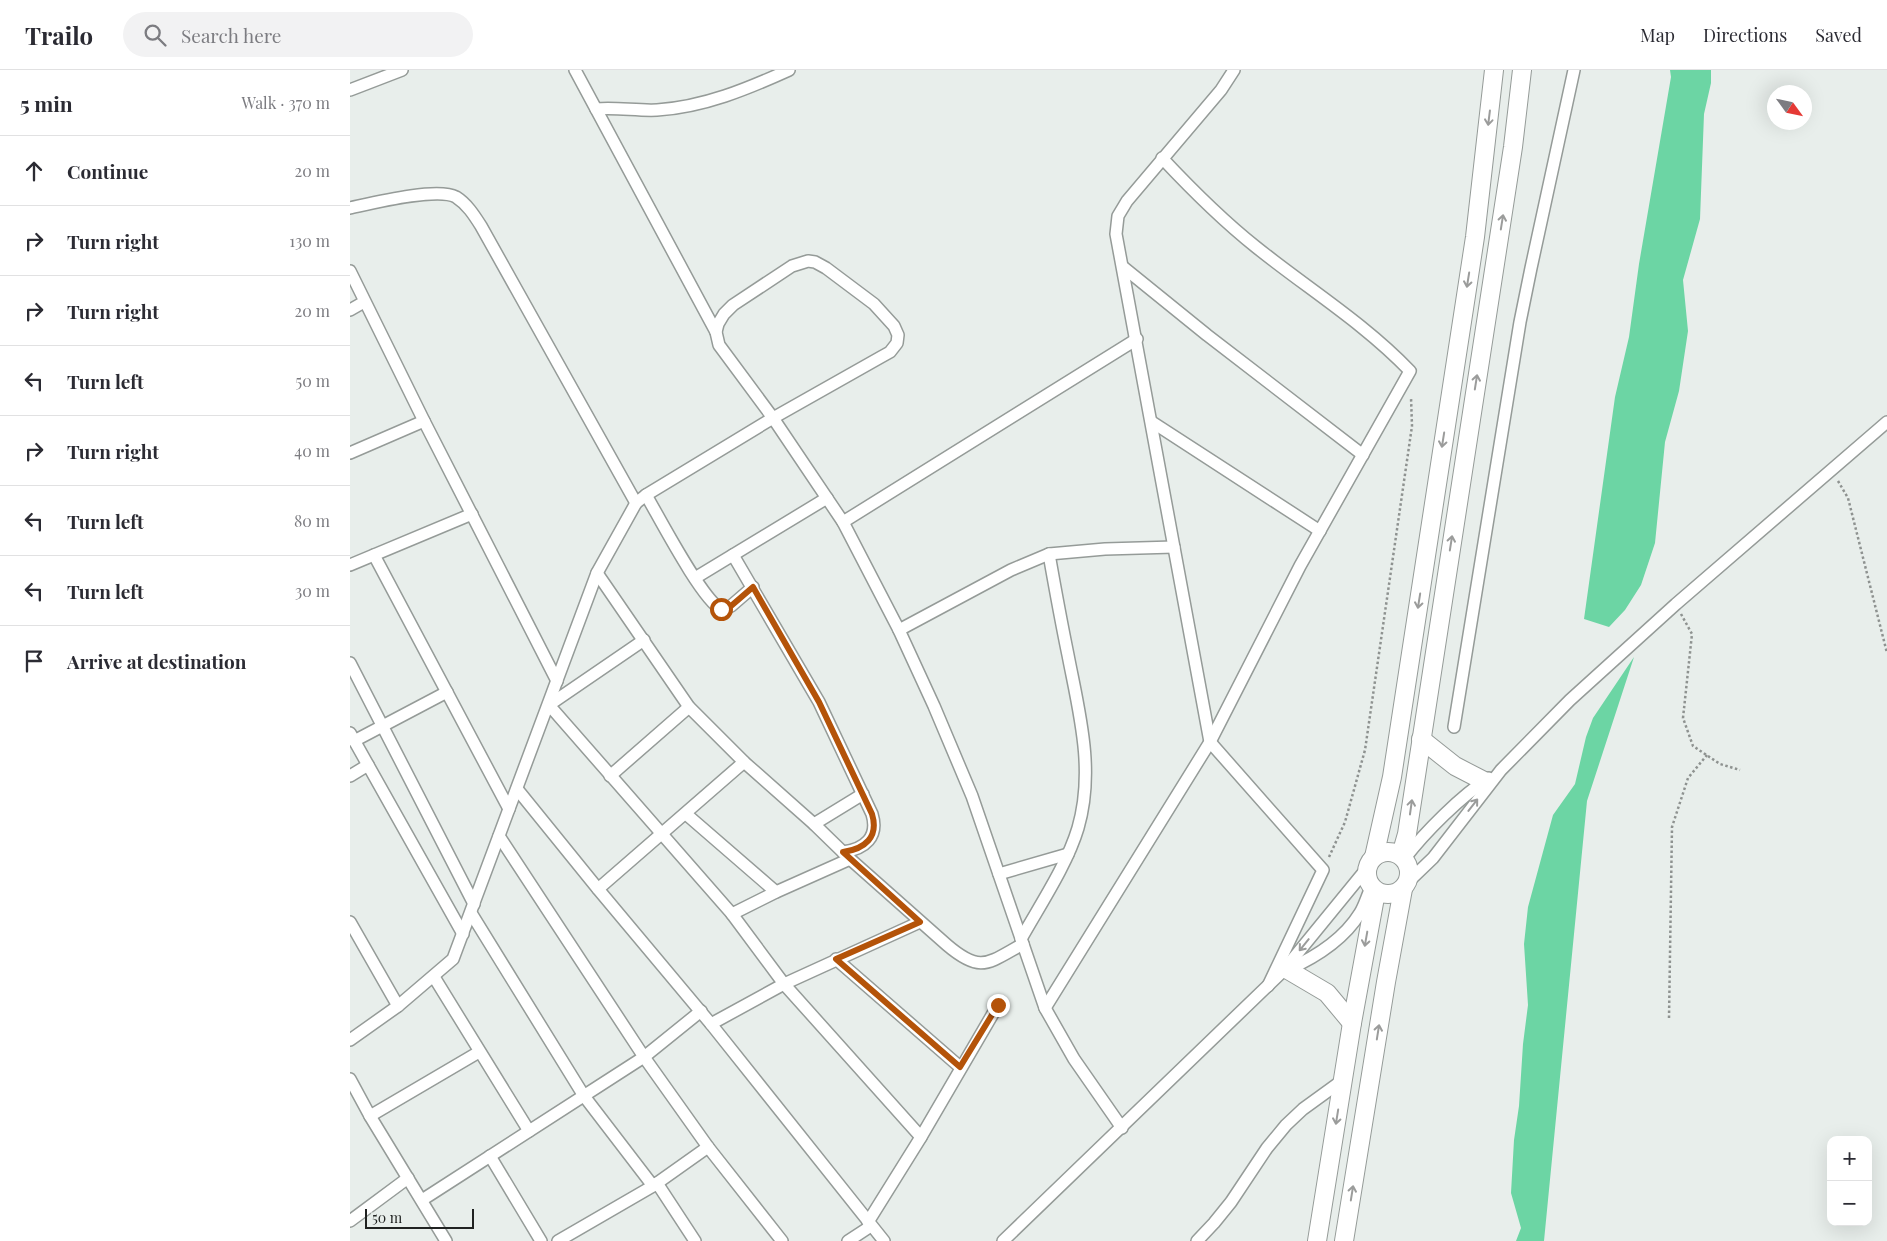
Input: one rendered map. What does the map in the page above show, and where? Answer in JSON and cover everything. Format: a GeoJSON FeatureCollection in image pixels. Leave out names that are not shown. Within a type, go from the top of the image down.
{"type":"FeatureCollection","features":[{"type":"Feature","properties":{"kind":"main road"},"geometry":{"type":"LineString","coordinates":[[1317,1241],[1373,889],[1367,872],[1392,777],[1475,237],[1494,70]]}},
{"type":"Feature","properties":{"kind":"main road"},"geometry":{"type":"LineString","coordinates":[[1403,856],[1510,166],[1522,70]]}},
{"type":"Feature","properties":{"kind":"main road"},"geometry":{"type":"LineString","coordinates":[[1421,739],[1454,766],[1484,781]]}},
{"type":"Feature","properties":{"kind":"main road"},"geometry":{"type":"LineString","coordinates":[[1344,1241],[1386,982],[1405,885],[1410,874],[1409,866],[1403,856],[1390,851],[1381,853],[1371,862]]}},
{"type":"Feature","properties":{"kind":"main road"},"geometry":{"type":"LineString","coordinates":[[1373,889],[1388,894],[1396,893],[1405,885]]}},
{"type":"Feature","properties":{"kind":"main road"},"geometry":{"type":"LineString","coordinates":[[1286,970],[1327,993],[1352,1023]]}},
{"type":"Feature","properties":{"kind":"street"},"geometry":{"type":"LineString","coordinates":[[350,90],[402,70]]}},
{"type":"Feature","properties":{"kind":"street"},"geometry":{"type":"LineString","coordinates":[[575,70],[716,332],[720,345],[773,418],[843,522],[899,630],[972,796],[1045,1008],[1074,1059],[1122,1128]]}},
{"type":"Feature","properties":{"kind":"street"},"geometry":{"type":"LineString","coordinates":[[596,109],[659,110],[704,102],[745,90],[788,70]]}},
{"type":"Feature","properties":{"kind":"street"},"geometry":{"type":"LineString","coordinates":[[1234,70],[1221,90],[1127,201],[1118,216],[1116,234],[1210,742],[1323,870],[1268,986]]}},
{"type":"Feature","properties":{"kind":"street"},"geometry":{"type":"LineString","coordinates":[[1454,728],[1520,322],[1530,268],[1574,70]]}},
{"type":"Feature","properties":{"kind":"street"},"geometry":{"type":"LineString","coordinates":[[1045,1008],[1210,742],[1300,566],[1410,371],[1360,327],[1241,235],[1207,205],[1162,158]]}},
{"type":"Feature","properties":{"kind":"street"},"geometry":{"type":"LineString","coordinates":[[350,208],[434,193],[449,194],[466,205],[481,226],[636,504]]}},
{"type":"Feature","properties":{"kind":"street"},"geometry":{"type":"LineString","coordinates":[[350,1040],[398,1006],[453,960],[597,573],[636,504],[646,495],[773,418],[890,352],[898,339],[894,326],[874,304],[819,264],[808,261],[792,266],[733,305],[724,314],[716,332]]}},
{"type":"Feature","properties":{"kind":"street"},"geometry":{"type":"LineString","coordinates":[[1123,267],[1207,335],[1363,454]]}},
{"type":"Feature","properties":{"kind":"street"},"geometry":{"type":"LineString","coordinates":[[350,271],[424,421],[557,681]]}},
{"type":"Feature","properties":{"kind":"street"},"geometry":{"type":"LineString","coordinates":[[350,310],[364,302]]}},
{"type":"Feature","properties":{"kind":"street"},"geometry":{"type":"LineString","coordinates":[[843,522],[1137,340]]}},
{"type":"Feature","properties":{"kind":"street"},"geometry":{"type":"LineString","coordinates":[[350,452],[424,421]]}},
{"type":"Feature","properties":{"kind":"street"},"geometry":{"type":"LineString","coordinates":[[1152,422],[1320,532]]}},
{"type":"Feature","properties":{"kind":"street"},"geometry":{"type":"LineString","coordinates":[[1405,885],[1432,858],[1501,770],[1570,700],[1676,604],[1887,422]]}},
{"type":"Feature","properties":{"kind":"street"},"geometry":{"type":"LineString","coordinates":[[646,495],[695,578],[713,604],[721,609],[731,606],[753,587]]}},
{"type":"Feature","properties":{"kind":"street"},"geometry":{"type":"LineString","coordinates":[[695,578],[827,498]]}},
{"type":"Feature","properties":{"kind":"street"},"geometry":{"type":"LineString","coordinates":[[350,565],[472,514]]}},
{"type":"Feature","properties":{"kind":"street"},"geometry":{"type":"LineString","coordinates":[[899,630],[1011,570],[1049,554],[1105,549],[1174,547]]}},
{"type":"Feature","properties":{"kind":"street"},"geometry":{"type":"LineString","coordinates":[[597,573],[689,707],[744,762],[920,922],[960,957],[978,964],[995,959],[1022,942],[1068,854],[1078,828],[1083,802],[1085,759],[1083,730],[1049,554]]}},
{"type":"Feature","properties":{"kind":"street"},"geometry":{"type":"LineString","coordinates":[[374,555],[509,809]]}},
{"type":"Feature","properties":{"kind":"street"},"geometry":{"type":"LineString","coordinates":[[732,914],[861,848],[872,836],[876,824],[819,702],[733,555]]}},
{"type":"Feature","properties":{"kind":"street"},"geometry":{"type":"LineString","coordinates":[[549,705],[644,640]]}},
{"type":"Feature","properties":{"kind":"street"},"geometry":{"type":"LineString","coordinates":[[350,663],[473,908],[584,1096],[655,1184],[695,1241]]}},
{"type":"Feature","properties":{"kind":"street"},"geometry":{"type":"LineString","coordinates":[[447,692],[382,726],[352,737],[463,934]]}},
{"type":"Feature","properties":{"kind":"street"},"geometry":{"type":"LineString","coordinates":[[549,705],[732,914],[784,984],[921,1137]]}},
{"type":"Feature","properties":{"kind":"street"},"geometry":{"type":"LineString","coordinates":[[610,776],[689,707]]}},
{"type":"Feature","properties":{"kind":"street"},"geometry":{"type":"LineString","coordinates":[[598,889],[744,762]]}},
{"type":"Feature","properties":{"kind":"street"},"geometry":{"type":"LineString","coordinates":[[350,776],[368,765]]}},
{"type":"Feature","properties":{"kind":"street"},"geometry":{"type":"LineString","coordinates":[[1403,856],[1484,781],[1501,770]]}},
{"type":"Feature","properties":{"kind":"street"},"geometry":{"type":"LineString","coordinates":[[517,789],[701,1011],[884,1241]]}},
{"type":"Feature","properties":{"kind":"street"},"geometry":{"type":"LineString","coordinates":[[814,824],[863,794]]}},
{"type":"Feature","properties":{"kind":"street"},"geometry":{"type":"LineString","coordinates":[[686,814],[776,892]]}},
{"type":"Feature","properties":{"kind":"street"},"geometry":{"type":"LineString","coordinates":[[499,836],[644,1058],[708,1147],[782,1241]]}},
{"type":"Feature","properties":{"kind":"street"},"geometry":{"type":"LineString","coordinates":[[999,874],[1068,854]]}},
{"type":"Feature","properties":{"kind":"street"},"geometry":{"type":"LineString","coordinates":[[1003,1241],[1286,970],[1371,862]]}},
{"type":"Feature","properties":{"kind":"street"},"geometry":{"type":"LineString","coordinates":[[1286,970],[1316,954],[1343,935],[1361,912],[1373,889]]}},
{"type":"Feature","properties":{"kind":"street"},"geometry":{"type":"LineString","coordinates":[[350,922],[398,1006]]}},
{"type":"Feature","properties":{"kind":"street"},"geometry":{"type":"LineString","coordinates":[[711,1024],[784,984],[920,922]]}},
{"type":"Feature","properties":{"kind":"street"},"geometry":{"type":"LineString","coordinates":[[836,959],[960,1067]]}},
{"type":"Feature","properties":{"kind":"street"},"geometry":{"type":"LineString","coordinates":[[434,977],[529,1131]]}},
{"type":"Feature","properties":{"kind":"street"},"geometry":{"type":"LineString","coordinates":[[848,1241],[869,1224],[998,1005]]}},
{"type":"Feature","properties":{"kind":"street"},"geometry":{"type":"LineString","coordinates":[[422,1200],[644,1058],[701,1011]]}},
{"type":"Feature","properties":{"kind":"street"},"geometry":{"type":"LineString","coordinates":[[370,1116],[479,1052]]}},
{"type":"Feature","properties":{"kind":"street"},"geometry":{"type":"LineString","coordinates":[[350,1079],[370,1116],[446,1241]]}},
{"type":"Feature","properties":{"kind":"street"},"geometry":{"type":"LineString","coordinates":[[1197,1241],[1232,1202],[1267,1148],[1286,1125],[1303,1109],[1343,1080]]}},
{"type":"Feature","properties":{"kind":"street"},"geometry":{"type":"LineString","coordinates":[[558,1241],[655,1184],[708,1147]]}},
{"type":"Feature","properties":{"kind":"street"},"geometry":{"type":"LineString","coordinates":[[490,1156],[540,1241]]}},
{"type":"Feature","properties":{"kind":"street"},"geometry":{"type":"LineString","coordinates":[[350,1221],[408,1178]]}},
{"type":"Feature","properties":{"kind":"path"},"geometry":{"type":"LineString","coordinates":[[1323,870],[1345,822],[1364,750],[1412,426],[1410,371]]}},
{"type":"Feature","properties":{"kind":"path"},"geometry":{"type":"LineString","coordinates":[[1831,469],[1848,498],[1887,653]]}},
{"type":"Feature","properties":{"kind":"path"},"geometry":{"type":"LineString","coordinates":[[1676,604],[1692,634],[1683,718],[1693,746],[1720,764],[1740,770]]}},
{"type":"Feature","properties":{"kind":"path"},"geometry":{"type":"LineString","coordinates":[[1669,1018],[1672,827],[1688,778],[1706,755]]}},
{"type":"Feature","properties":{"kind":"shaded area"},"geometry":{"type":"Polygon","coordinates":[[[1670,70],[1711,70],[1711,83],[1704,114],[1700,219],[1683,280],[1688,331],[1679,391],[1665,442],[1655,543],[1641,585],[1625,610],[1609,627],[1584,619],[1615,397],[1629,337],[1639,264],[1671,77],[1670,70]]]}},
{"type":"Feature","properties":{"kind":"shaded area"},"geometry":{"type":"Polygon","coordinates":[[[1634,657],[1587,801],[1544,1241],[1516,1241],[1521,1228],[1511,1193],[1514,1140],[1528,1005],[1524,944],[1528,907],[1553,815],[1575,784],[1586,737],[1593,718],[1634,657]]]}},
{"type":"Feature","properties":{"kind":"route"},"geometry":{"type":"LineString","coordinates":[[721,609],[725,609],[737,602],[753,587],[819,702],[876,824],[872,836],[861,848],[855,851],[843,852],[920,922],[836,959],[960,1067],[998,1005]]}}]}
